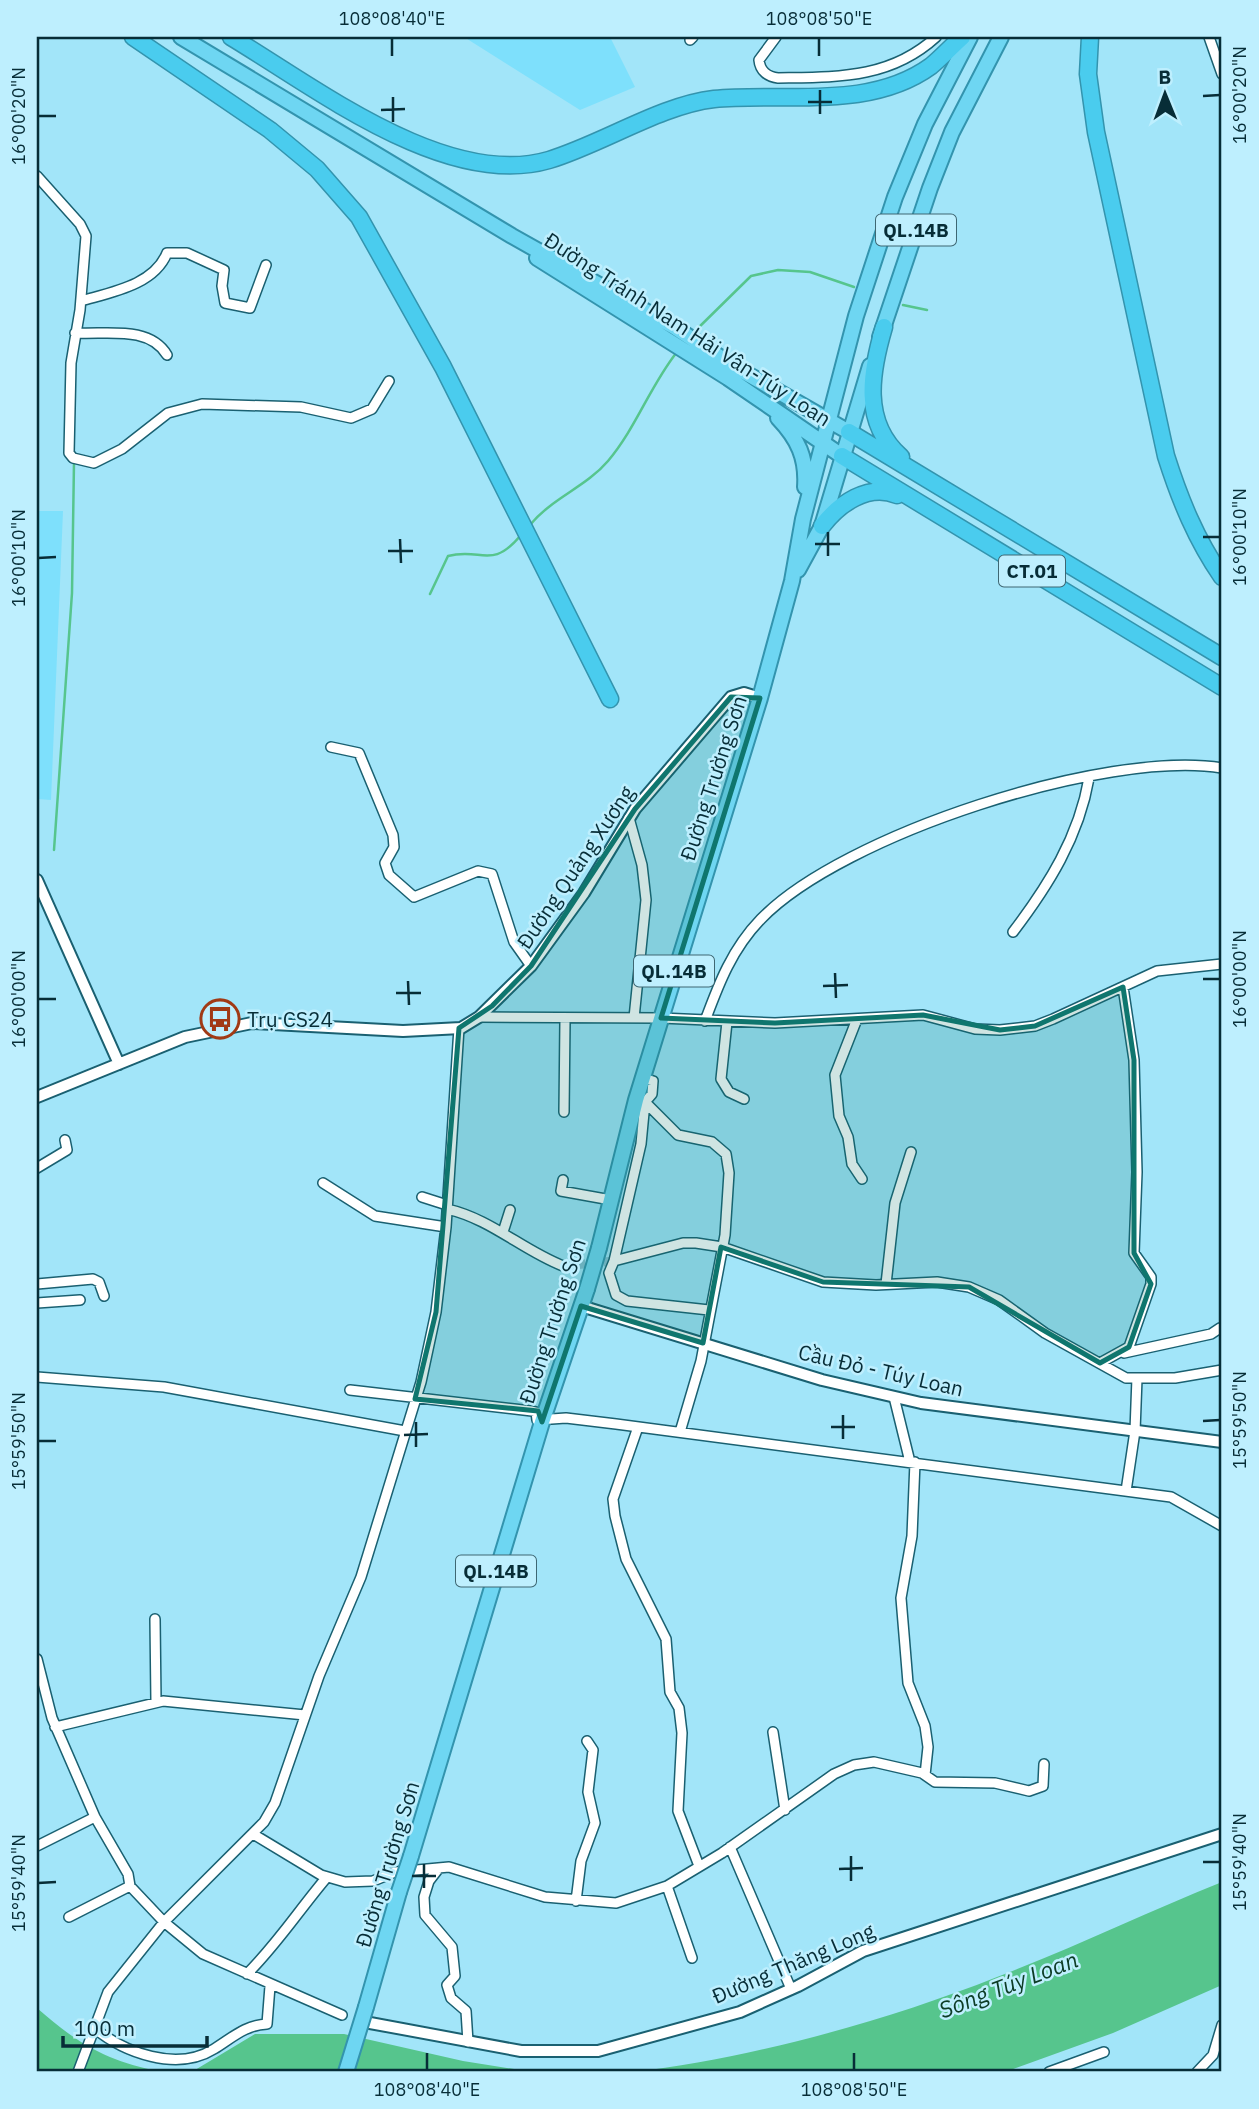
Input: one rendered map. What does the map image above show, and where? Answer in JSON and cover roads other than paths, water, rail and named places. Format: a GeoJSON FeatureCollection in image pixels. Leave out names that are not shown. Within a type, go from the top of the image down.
{"type":"FeatureCollection","features":[{"type":"Feature","properties":{"kind":"highway"},"geometry":{"type":"LineString","coordinates":[[133,37],[271,130],[317,169],[359,217],[377,245],[511,499],[609,695]]}},
{"type":"Feature","properties":{"kind":"highway","name":"Đường Tránh Nam Hải Vân-Túy Loan"},"geometry":{"type":"LineString","coordinates":[[181,37],[512,236],[532,244],[674,327],[728,378],[842,456]]}},
{"type":"Feature","properties":{"kind":"highway"},"geometry":{"type":"LineString","coordinates":[[231,37],[421,148],[477,163],[515,165],[545,161],[582,150],[678,108],[706,100],[829,96],[883,88],[930,66],[962,37]]}},
{"type":"Feature","properties":{"kind":"highway","name":"Đường Trường Sơn"},"geometry":{"type":"LineString","coordinates":[[346,2072],[542,1422],[587,1289],[643,1078],[760,698],[792,581],[803,519],[856,316],[895,197],[925,124],[970,37]]}},
{"type":"Feature","properties":{"kind":"highway","name":"Đường Trường Sơn"},"geometry":{"type":"LineString","coordinates":[[792,581],[822,526],[849,432],[939,166],[980,74],[1001,37]]}},
{"type":"Feature","properties":{"kind":"highway"},"geometry":{"type":"LineString","coordinates":[[1090,37],[1088,74],[1096,132],[1166,456],[1182,503],[1202,548],[1222,577]]}},
{"type":"Feature","properties":{"kind":"highway","name":"Đường Tránh Nam Hải Vân-Túy Loan"},"geometry":{"type":"LineString","coordinates":[[512,236],[531,254],[662,337],[698,352],[829,418],[849,432]]}},
{"type":"Feature","properties":{"kind":"highway"},"geometry":{"type":"LineString","coordinates":[[884,327],[873,364],[870,392],[883,433],[892,449],[912,467],[963,500]]}},
{"type":"Feature","properties":{"kind":"highway"},"geometry":{"type":"LineString","coordinates":[[728,378],[770,410],[799,445],[806,469],[803,519]]}},
{"type":"Feature","properties":{"kind":"highway","name":"CT.01"},"geometry":{"type":"LineString","coordinates":[[849,432],[1222,657]]}},
{"type":"Feature","properties":{"kind":"highway","name":"CT.01"},"geometry":{"type":"LineString","coordinates":[[842,456],[1222,687]]}},
{"type":"Feature","properties":{"kind":"highway"},"geometry":{"type":"LineString","coordinates":[[822,526],[836,508],[854,498],[877,491],[893,493],[950,522]]}},
{"type":"Feature","properties":{"kind":"street"},"geometry":{"type":"LineString","coordinates":[[776,37],[759,60],[759,67],[766,75],[778,78],[861,75],[908,58],[936,37]]}},
{"type":"Feature","properties":{"kind":"street"},"geometry":{"type":"LineString","coordinates":[[1209,37],[1222,74]]}},
{"type":"Feature","properties":{"kind":"street"},"geometry":{"type":"LineString","coordinates":[[37,176],[84,229],[87,243],[69,399],[69,453],[73,458],[94,463],[122,449],[168,413],[202,404],[242,403],[301,407],[351,418],[372,409],[389,381]]}},
{"type":"Feature","properties":{"kind":"street"},"geometry":{"type":"LineString","coordinates":[[81,301],[146,278],[161,267],[167,253],[187,253],[224,270],[222,286],[225,303],[250,307],[266,265]]}},
{"type":"Feature","properties":{"kind":"street"},"geometry":{"type":"LineString","coordinates":[[75,333],[136,333],[160,343],[167,355]]}},
{"type":"Feature","properties":{"kind":"street","name":"Đường Quảng Xương"},"geometry":{"type":"LineString","coordinates":[[37,1097],[185,1037],[252,1023],[403,1031],[459,1028],[479,1017],[531,966],[591,883],[629,818],[731,697],[744,693],[760,698]]}},
{"type":"Feature","properties":{"kind":"street"},"geometry":{"type":"LineString","coordinates":[[331,747],[359,753],[369,770],[393,835],[394,847],[385,863],[389,875],[414,897],[478,871],[492,874],[514,942],[531,966]]}},
{"type":"Feature","properties":{"kind":"street"},"geometry":{"type":"LineString","coordinates":[[705,1021],[726,966],[746,936],[773,909],[814,878],[848,858],[911,829],[1004,797],[1089,778],[1156,767],[1200,765],[1222,768]]}},
{"type":"Feature","properties":{"kind":"street"},"geometry":{"type":"LineString","coordinates":[[1013,932],[1051,877],[1074,834],[1089,778]]}},
{"type":"Feature","properties":{"kind":"street"},"geometry":{"type":"LineString","coordinates":[[629,818],[642,865],[646,900],[634,1018]]}},
{"type":"Feature","properties":{"kind":"street"},"geometry":{"type":"LineString","coordinates":[[37,880],[119,1064]]}},
{"type":"Feature","properties":{"kind":"street"},"geometry":{"type":"LineString","coordinates":[[479,1017],[565,1020],[661,1018],[727,1022],[923,1015],[975,1029],[1000,1031],[1035,1026],[1157,971],[1222,964]]}},
{"type":"Feature","properties":{"kind":"street"},"geometry":{"type":"LineString","coordinates":[[1100,1363],[1129,1347],[1151,1284],[1151,1277],[1134,1253],[1137,1171],[1134,1060],[1123,987]]}},
{"type":"Feature","properties":{"kind":"street"},"geometry":{"type":"LineString","coordinates":[[857,1019],[835,1075],[839,1116],[848,1137],[852,1164],[862,1179]]}},
{"type":"Feature","properties":{"kind":"street"},"geometry":{"type":"LineString","coordinates":[[564,1112],[565,1020]]}},
{"type":"Feature","properties":{"kind":"street"},"geometry":{"type":"LineString","coordinates":[[727,1022],[721,1079],[729,1093],[744,1099]]}},
{"type":"Feature","properties":{"kind":"street"},"geometry":{"type":"LineString","coordinates":[[78,2072],[108,1992],[164,1922],[253,1834],[275,1803],[305,1715],[361,1577],[415,1399],[436,1312],[453,1151],[459,1028]]}},
{"type":"Feature","properties":{"kind":"street"},"geometry":{"type":"LineString","coordinates":[[643,1078],[653,1081],[652,1094],[645,1102],[641,1144],[609,1273],[615,1295],[627,1301],[709,1311]]}},
{"type":"Feature","properties":{"kind":"street"},"geometry":{"type":"LineString","coordinates":[[645,1102],[678,1135],[712,1142],[726,1154],[729,1173],[722,1247],[701,1361],[680,1432]]}},
{"type":"Feature","properties":{"kind":"street"},"geometry":{"type":"LineString","coordinates":[[37,1168],[67,1150],[65,1139]]}},
{"type":"Feature","properties":{"kind":"street"},"geometry":{"type":"LineString","coordinates":[[887,1284],[895,1203],[911,1152]]}},
{"type":"Feature","properties":{"kind":"street"},"geometry":{"type":"LineString","coordinates":[[563,1180],[561,1191],[611,1200]]}},
{"type":"Feature","properties":{"kind":"street"},"geometry":{"type":"LineString","coordinates":[[323,1183],[375,1216],[446,1227]]}},
{"type":"Feature","properties":{"kind":"street"},"geometry":{"type":"LineString","coordinates":[[422,1197],[466,1213],[503,1232],[541,1257],[563,1266]]}},
{"type":"Feature","properties":{"kind":"street"},"geometry":{"type":"LineString","coordinates":[[503,1232],[510,1210]]}},
{"type":"Feature","properties":{"kind":"street"},"geometry":{"type":"LineString","coordinates":[[614,1261],[682,1243],[722,1247],[823,1282],[937,1282],[969,1287],[999,1300],[1045,1333],[1126,1378],[1175,1378],[1222,1370]]}},
{"type":"Feature","properties":{"kind":"street"},"geometry":{"type":"LineString","coordinates":[[37,1284],[93,1279],[99,1282],[104,1296]]}},
{"type":"Feature","properties":{"kind":"street"},"geometry":{"type":"LineString","coordinates":[[37,1303],[80,1300]]}},
{"type":"Feature","properties":{"kind":"street","name":"Cầu Đỏ - Túy Loan"},"geometry":{"type":"LineString","coordinates":[[581,1306],[822,1380],[921,1403],[1222,1442]]}},
{"type":"Feature","properties":{"kind":"street"},"geometry":{"type":"LineString","coordinates":[[1119,1354],[1211,1334],[1220,1328]]}},
{"type":"Feature","properties":{"kind":"street"},"geometry":{"type":"LineString","coordinates":[[37,1377],[164,1387],[405,1431]]}},
{"type":"Feature","properties":{"kind":"street"},"geometry":{"type":"LineString","coordinates":[[1126,1491],[1135,1431],[1137,1378]]}},
{"type":"Feature","properties":{"kind":"street"},"geometry":{"type":"LineString","coordinates":[[350,1390],[536,1412],[537,1420],[542,1422],[566,1418],[1171,1497],[1222,1526]]}},
{"type":"Feature","properties":{"kind":"street"},"geometry":{"type":"LineString","coordinates":[[894,1397],[913,1462],[912,1536],[901,1598],[908,1683],[925,1726],[928,1747],[925,1774]]}},
{"type":"Feature","properties":{"kind":"street"},"geometry":{"type":"LineString","coordinates":[[638,1427],[613,1499],[615,1516],[626,1559],[666,1639],[670,1692],[679,1708],[682,1733],[678,1811],[699,1866]]}},
{"type":"Feature","properties":{"kind":"street"},"geometry":{"type":"LineString","coordinates":[[155,1619],[156,1702]]}},
{"type":"Feature","properties":{"kind":"street"},"geometry":{"type":"LineString","coordinates":[[37,1659],[55,1727],[95,1817],[128,1874],[130,1886],[164,1922],[203,1954],[270,1986],[342,2015]]}},
{"type":"Feature","properties":{"kind":"street"},"geometry":{"type":"LineString","coordinates":[[55,1727],[156,1702],[183,1702],[305,1715]]}},
{"type":"Feature","properties":{"kind":"street"},"geometry":{"type":"LineString","coordinates":[[773,1732],[785,1810]]}},
{"type":"Feature","properties":{"kind":"street"},"geometry":{"type":"LineString","coordinates":[[576,1901],[581,1861],[595,1823],[588,1792],[593,1750],[587,1741]]}},
{"type":"Feature","properties":{"kind":"street"},"geometry":{"type":"LineString","coordinates":[[253,1834],[327,1877],[345,1882],[373,1881],[395,1872],[449,1867],[545,1897],[615,1903],[667,1886],[730,1847],[834,1774],[854,1765],[874,1762],[925,1774],[935,1782],[995,1783],[1029,1791],[1043,1786],[1044,1764]]}},
{"type":"Feature","properties":{"kind":"street"},"geometry":{"type":"LineString","coordinates":[[37,1846],[95,1817]]}},
{"type":"Feature","properties":{"kind":"street","name":"Đường Thăng Long"},"geometry":{"type":"LineString","coordinates":[[370,2023],[521,2051],[598,2051],[740,2012],[863,1951],[1222,1834]]}},
{"type":"Feature","properties":{"kind":"street"},"geometry":{"type":"LineString","coordinates":[[730,1847],[742,1869],[791,1989]]}},
{"type":"Feature","properties":{"kind":"street"},"geometry":{"type":"LineString","coordinates":[[439,1868],[429,1881],[424,1897],[425,1915],[453,1947],[454,1976],[447,1985],[451,1998],[467,2011],[468,2042]]}},
{"type":"Feature","properties":{"kind":"street"},"geometry":{"type":"LineString","coordinates":[[247,1974],[281,1940],[288,1923],[327,1877]]}},
{"type":"Feature","properties":{"kind":"street"},"geometry":{"type":"LineString","coordinates":[[68,1917],[130,1886]]}},
{"type":"Feature","properties":{"kind":"street"},"geometry":{"type":"LineString","coordinates":[[667,1886],[692,1958]]}},
{"type":"Feature","properties":{"kind":"street"},"geometry":{"type":"LineString","coordinates":[[93,2027],[109,2040],[151,2055],[176,2060],[191,2059],[213,2049],[243,2029],[267,2024],[270,1986]]}},
{"type":"Feature","properties":{"kind":"street"},"geometry":{"type":"LineString","coordinates":[[1197,2072],[1213,2055],[1222,2025]]}},
{"type":"Feature","properties":{"kind":"street"},"geometry":{"type":"LineString","coordinates":[[1049,2072],[1104,2052]]}},
{"type":"Feature","properties":{"kind":"water","name":"Sông Túy Loan"},"geometry":{"type":"Polygon","coordinates":[[[1222,1882],[1222,1985],[1113,2033],[1005,2072],[633,2072],[724,2057],[864,2023],[1025,1966],[1222,1882]]]}},
{"type":"Feature","properties":{"kind":"water"},"geometry":{"type":"Polygon","coordinates":[[[37,2008],[95,2050],[125,2063],[162,2072],[37,2072],[37,2008]]]}},
{"type":"Feature","properties":{"kind":"water"},"geometry":{"type":"Polygon","coordinates":[[[255,2034],[344,2034],[463,2061],[533,2072],[178,2072],[195,2070],[255,2034]]]}},
{"type":"Feature","properties":{"kind":"waterway"},"geometry":{"type":"LineString","coordinates":[[692,334],[751,276],[778,270],[810,272],[854,287]]}},
{"type":"Feature","properties":{"kind":"waterway"},"geometry":{"type":"LineString","coordinates":[[903,305],[927,310]]}},
{"type":"Feature","properties":{"kind":"waterway"},"geometry":{"type":"LineString","coordinates":[[530,525],[548,507],[590,478],[608,461],[627,435],[677,352]]}},
{"type":"Feature","properties":{"kind":"waterway"},"geometry":{"type":"LineString","coordinates":[[54,850],[72,593],[74,462]]}},
{"type":"Feature","properties":{"kind":"waterway"},"geometry":{"type":"LineString","coordinates":[[430,594],[448,556],[494,555],[511,546],[521,535]]}},
{"type":"Feature","properties":{"kind":"tunnel"},"geometry":{"type":"LineString","coordinates":[[563,1266],[614,1261]]}},
{"type":"Feature","properties":{"kind":"place","name":"Trụ CS24"},"geometry":{"type":"Point","coordinates":[220,1019]}}]}
